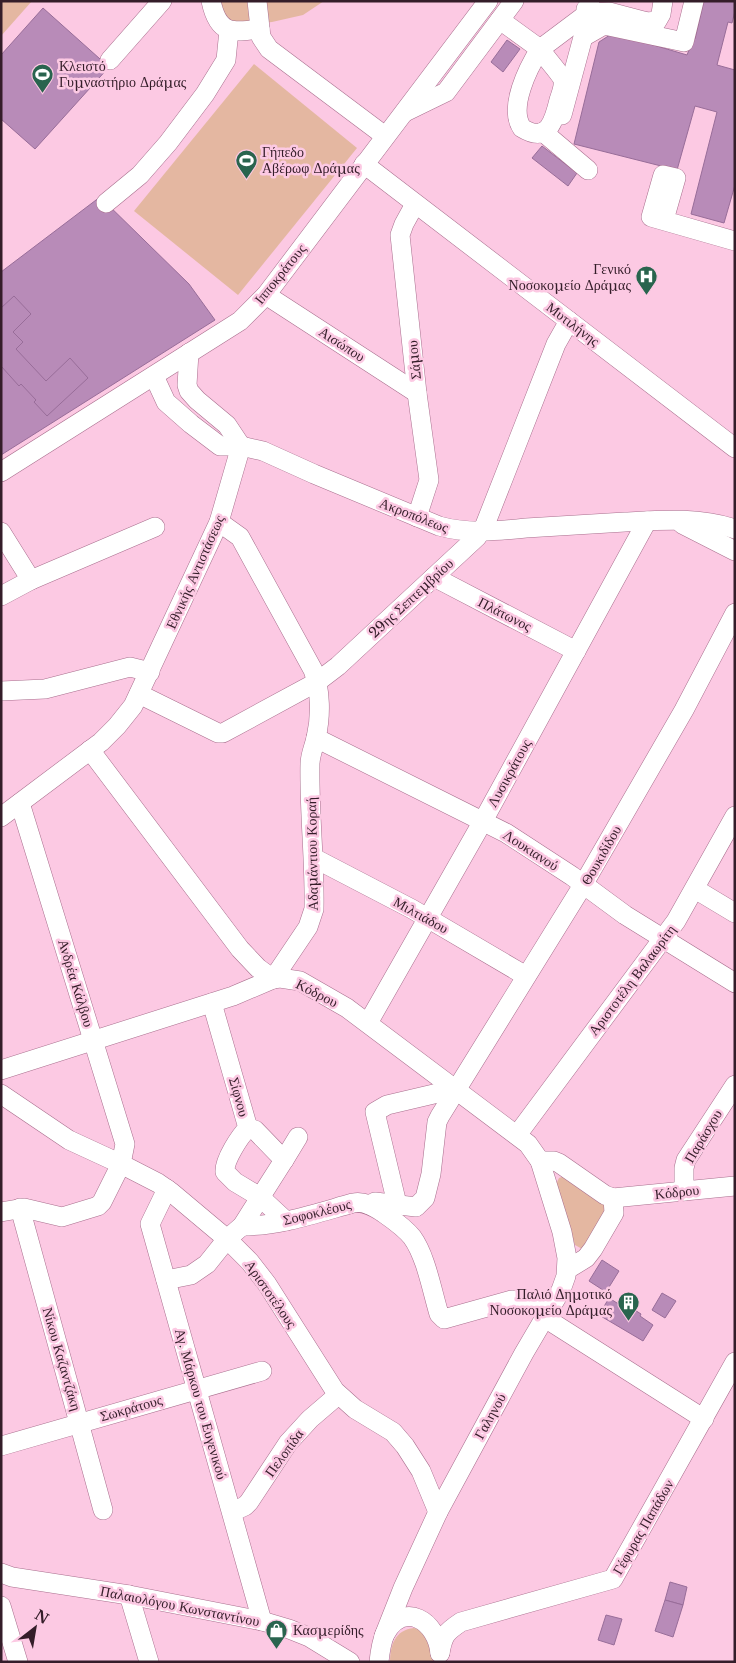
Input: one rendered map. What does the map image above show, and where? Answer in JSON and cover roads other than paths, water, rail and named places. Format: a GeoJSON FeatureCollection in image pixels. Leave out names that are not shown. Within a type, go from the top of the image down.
{"type":"FeatureCollection","features":[{"type":"Feature","properties":{"kind":"street"},"geometry":{"type":"LineString","coordinates":[[110,60],[162,1]]}},
{"type":"Feature","properties":{"kind":"street"},"geometry":{"type":"LineString","coordinates":[[211,1],[218,22],[229,30],[237,32],[260,29]]}},
{"type":"Feature","properties":{"kind":"street"},"geometry":{"type":"LineString","coordinates":[[257,1],[263,42],[269,49],[385,136]]}},
{"type":"Feature","properties":{"kind":"street","name":"Ιπποκράτους"},"geometry":{"type":"LineString","coordinates":[[1,472],[233,326],[266,295],[488,1]]}},
{"type":"Feature","properties":{"kind":"street"},"geometry":{"type":"LineString","coordinates":[[402,113],[446,92],[514,1]]}},
{"type":"Feature","properties":{"kind":"street"},"geometry":{"type":"LineString","coordinates":[[662,1],[661,14],[657,21],[647,22],[615,7],[587,5],[535,57],[516,109],[516,118],[519,124],[526,131],[534,134],[543,132],[563,115],[583,37],[604,25],[684,42],[694,1]]}},
{"type":"Feature","properties":{"kind":"street"},"geometry":{"type":"LineString","coordinates":[[500,20],[535,57],[551,65],[561,75],[563,80],[563,115]]}},
{"type":"Feature","properties":{"kind":"street"},"geometry":{"type":"LineString","coordinates":[[106,203],[140,175],[212,84],[226,60],[229,30]]}},
{"type":"Feature","properties":{"kind":"street"},"geometry":{"type":"LineString","coordinates":[[543,132],[588,170]]}},
{"type":"Feature","properties":{"kind":"street","name":"Μυτιλήνης"},"geometry":{"type":"LineString","coordinates":[[364,164],[735,448]]}},
{"type":"Feature","properties":{"kind":"street","name":"Σάμου"},"geometry":{"type":"LineString","coordinates":[[415,204],[400,236],[417,393],[429,480],[416,517]]}},
{"type":"Feature","properties":{"kind":"street"},"geometry":{"type":"LineString","coordinates":[[664,220],[735,241]]}},
{"type":"Feature","properties":{"kind":"street","name":"Αισώπου"},"geometry":{"type":"LineString","coordinates":[[266,295],[417,393]]}},
{"type":"Feature","properties":{"kind":"street","name":"29ης Σεπτεμβρίου"},"geometry":{"type":"LineString","coordinates":[[139,694],[218,733],[223,733],[317,682],[338,666],[477,537],[485,525],[556,344],[569,321]]}},
{"type":"Feature","properties":{"kind":"street"},"geometry":{"type":"LineString","coordinates":[[189,353],[187,385],[189,391],[227,425],[241,446]]}},
{"type":"Feature","properties":{"kind":"street","name":"Ακροπόλεως"},"geometry":{"type":"LineString","coordinates":[[154,376],[166,402],[220,446],[241,446],[263,451],[416,517],[450,529],[481,531],[674,521],[704,534],[735,551]]}},
{"type":"Feature","properties":{"kind":"street","name":"Εθνικής Αντιστάσεως"},"geometry":{"type":"LineString","coordinates":[[1,816],[108,736],[121,722],[139,694],[150,672],[218,522],[241,446]]}},
{"type":"Feature","properties":{"kind":"street","name":"Λυσικράτους"},"geometry":{"type":"LineString","coordinates":[[368,1024],[483,821],[647,521]]}},
{"type":"Feature","properties":{"kind":"street"},"geometry":{"type":"LineString","coordinates":[[674,521],[702,521],[735,529]]}},
{"type":"Feature","properties":{"kind":"street","name":"Αδαμάντιου Κοραή"},"geometry":{"type":"LineString","coordinates":[[218,522],[240,537],[313,670],[319,697],[316,738],[310,765],[314,858],[314,904],[312,918],[308,928],[273,979]]}},
{"type":"Feature","properties":{"kind":"street"},"geometry":{"type":"LineString","coordinates":[[1,596],[31,580],[155,527]]}},
{"type":"Feature","properties":{"kind":"street"},"geometry":{"type":"LineString","coordinates":[[1,532],[31,580]]}},
{"type":"Feature","properties":{"kind":"street","name":"Πλάτωνος"},"geometry":{"type":"LineString","coordinates":[[434,577],[576,651]]}},
{"type":"Feature","properties":{"kind":"street","name":"Θουκιδίδου"},"geometry":{"type":"LineString","coordinates":[[397,1204],[416,1207],[424,1198],[434,1158],[437,1122],[455,1089],[583,885],[684,710],[735,613]]}},
{"type":"Feature","properties":{"kind":"street"},"geometry":{"type":"LineString","coordinates":[[1,691],[45,689],[130,667],[150,672]]}},
{"type":"Feature","properties":{"kind":"street","name":"Λουκιανού"},"geometry":{"type":"LineString","coordinates":[[316,738],[506,834],[610,905],[735,983]]}},
{"type":"Feature","properties":{"kind":"street"},"geometry":{"type":"LineString","coordinates":[[1,1070],[241,994],[273,979],[258,968],[240,949],[90,750]]}},
{"type":"Feature","properties":{"kind":"street","name":"Ανδρέα Κάλβου"},"geometry":{"type":"LineString","coordinates":[[20,803],[125,1144],[121,1164]]}},
{"type":"Feature","properties":{"kind":"street","name":"Αριστοτέλη Βαλαωρίτη"},"geometry":{"type":"LineString","coordinates":[[517,1135],[678,918],[735,816]]}},
{"type":"Feature","properties":{"kind":"street","name":"Μιλτιάδου"},"geometry":{"type":"LineString","coordinates":[[314,858],[428,919],[526,976]]}},
{"type":"Feature","properties":{"kind":"street"},"geometry":{"type":"LineString","coordinates":[[695,889],[735,913]]}},
{"type":"Feature","properties":{"kind":"street","name":"Κόδρου"},"geometry":{"type":"LineString","coordinates":[[273,979],[293,980],[309,985],[335,1001],[532,1148],[540,1161],[565,1243]]}},
{"type":"Feature","properties":{"kind":"street","name":"Σίφνου"},"geometry":{"type":"LineString","coordinates":[[212,1003],[248,1128],[232,1151],[225,1166],[225,1172],[235,1182],[260,1197]]}},
{"type":"Feature","properties":{"kind":"street","name":"Παράσχου"},"geometry":{"type":"LineString","coordinates":[[684,1191],[686,1160],[735,1085]]}},
{"type":"Feature","properties":{"kind":"street"},"geometry":{"type":"LineString","coordinates":[[370,1205],[375,1202],[397,1204],[375,1112],[387,1105],[455,1089]]}},
{"type":"Feature","properties":{"kind":"street","name":"Αριστοτέλους"},"geometry":{"type":"LineString","coordinates":[[1,1094],[68,1140],[121,1164],[167,1189],[227,1239],[250,1262],[267,1284],[338,1395],[355,1409],[382,1424],[397,1436],[421,1471],[438,1512]]}},
{"type":"Feature","properties":{"kind":"street"},"geometry":{"type":"LineString","coordinates":[[248,1128],[255,1130],[284,1160]]}},
{"type":"Feature","properties":{"kind":"street"},"geometry":{"type":"LineString","coordinates":[[166,1280],[191,1275],[207,1264],[227,1239],[242,1226],[298,1137]]}},
{"type":"Feature","properties":{"kind":"street"},"geometry":{"type":"LineString","coordinates":[[540,1161],[559,1163],[605,1195],[613,1198],[614,1212],[593,1249],[586,1258],[568,1269]]}},
{"type":"Feature","properties":{"kind":"street"},"geometry":{"type":"LineString","coordinates":[[1,1212],[20,1208],[32,1209],[62,1218],[96,1207],[102,1202],[121,1164]]}},
{"type":"Feature","properties":{"kind":"street","name":"Κόδρου"},"geometry":{"type":"LineString","coordinates":[[613,1198],[735,1186]]}},
{"type":"Feature","properties":{"kind":"street","name":"Αγ. Μάρκου του Ευγενικού"},"geometry":{"type":"LineString","coordinates":[[167,1189],[150,1224],[262,1621]]}},
{"type":"Feature","properties":{"kind":"street"},"geometry":{"type":"LineString","coordinates":[[260,1197],[286,1221]]}},
{"type":"Feature","properties":{"kind":"street","name":"Σοφοκλέους"},"geometry":{"type":"LineString","coordinates":[[242,1226],[286,1221],[353,1203],[370,1205],[394,1220],[412,1237],[422,1257],[438,1314],[444,1319],[512,1300],[524,1301],[547,1314]]}},
{"type":"Feature","properties":{"kind":"street","name":"Νίκου Καζαντζάκη"},"geometry":{"type":"LineString","coordinates":[[20,1208],[104,1510]]}},
{"type":"Feature","properties":{"kind":"street","name":"Γαληνού"},"geometry":{"type":"LineString","coordinates":[[379,1662],[384,1636],[403,1588],[438,1512],[563,1284],[568,1269],[565,1243]]}},
{"type":"Feature","properties":{"kind":"street"},"geometry":{"type":"LineString","coordinates":[[547,1314],[704,1419]]}},
{"type":"Feature","properties":{"kind":"street","name":"Γέφυρας Παπάδων"},"geometry":{"type":"LineString","coordinates":[[384,1636],[398,1620],[408,1617],[461,1622],[613,1579],[735,1362]]}},
{"type":"Feature","properties":{"kind":"street","name":"Σωκράτους"},"geometry":{"type":"LineString","coordinates":[[1,1446],[262,1371]]}},
{"type":"Feature","properties":{"kind":"street","name":"Πελοπίδα"},"geometry":{"type":"LineString","coordinates":[[232,1512],[249,1502],[288,1443],[310,1419],[338,1395]]}},
{"type":"Feature","properties":{"kind":"street","name":"Παλαιολόγου Κωνσταντίνου"},"geometry":{"type":"LineString","coordinates":[[1,1573],[12,1577],[129,1595],[262,1621],[289,1628],[309,1637],[350,1662]]}},
{"type":"Feature","properties":{"kind":"street"},"geometry":{"type":"LineString","coordinates":[[403,1588],[407,1599],[420,1619],[429,1625],[436,1634],[440,1658]]}},
{"type":"Feature","properties":{"kind":"street"},"geometry":{"type":"LineString","coordinates":[[129,1595],[149,1662]]}},
{"type":"Feature","properties":{"kind":"street"},"geometry":{"type":"LineString","coordinates":[[1,1606],[18,1662]]}},
{"type":"Feature","properties":{"kind":"street","name":"Γέφυρας Παπάδων"},"geometry":{"type":"LineString","coordinates":[[440,1658],[442,1642],[446,1634],[461,1622]]}},
{"type":"Feature","properties":{"kind":"place","name":"Κλειστό Γυμναστήριο Δράμας"},"geometry":{"type":"Point","coordinates":[43,93]}},
{"type":"Feature","properties":{"kind":"place","name":"Γήπεδο Αβέρωφ Δράμας"},"geometry":{"type":"Point","coordinates":[246,179]}},
{"type":"Feature","properties":{"kind":"place","name":"Γενικό Νοσοκομείο Δράμας"},"geometry":{"type":"Point","coordinates":[647,296]}},
{"type":"Feature","properties":{"kind":"place","name":"Παλιό Δημοτικό Νοσοκομείο Δράμας"},"geometry":{"type":"Point","coordinates":[628,1321]}},
{"type":"Feature","properties":{"kind":"place","name":"Κασμερίδης"},"geometry":{"type":"Point","coordinates":[277,1649]}}]}
